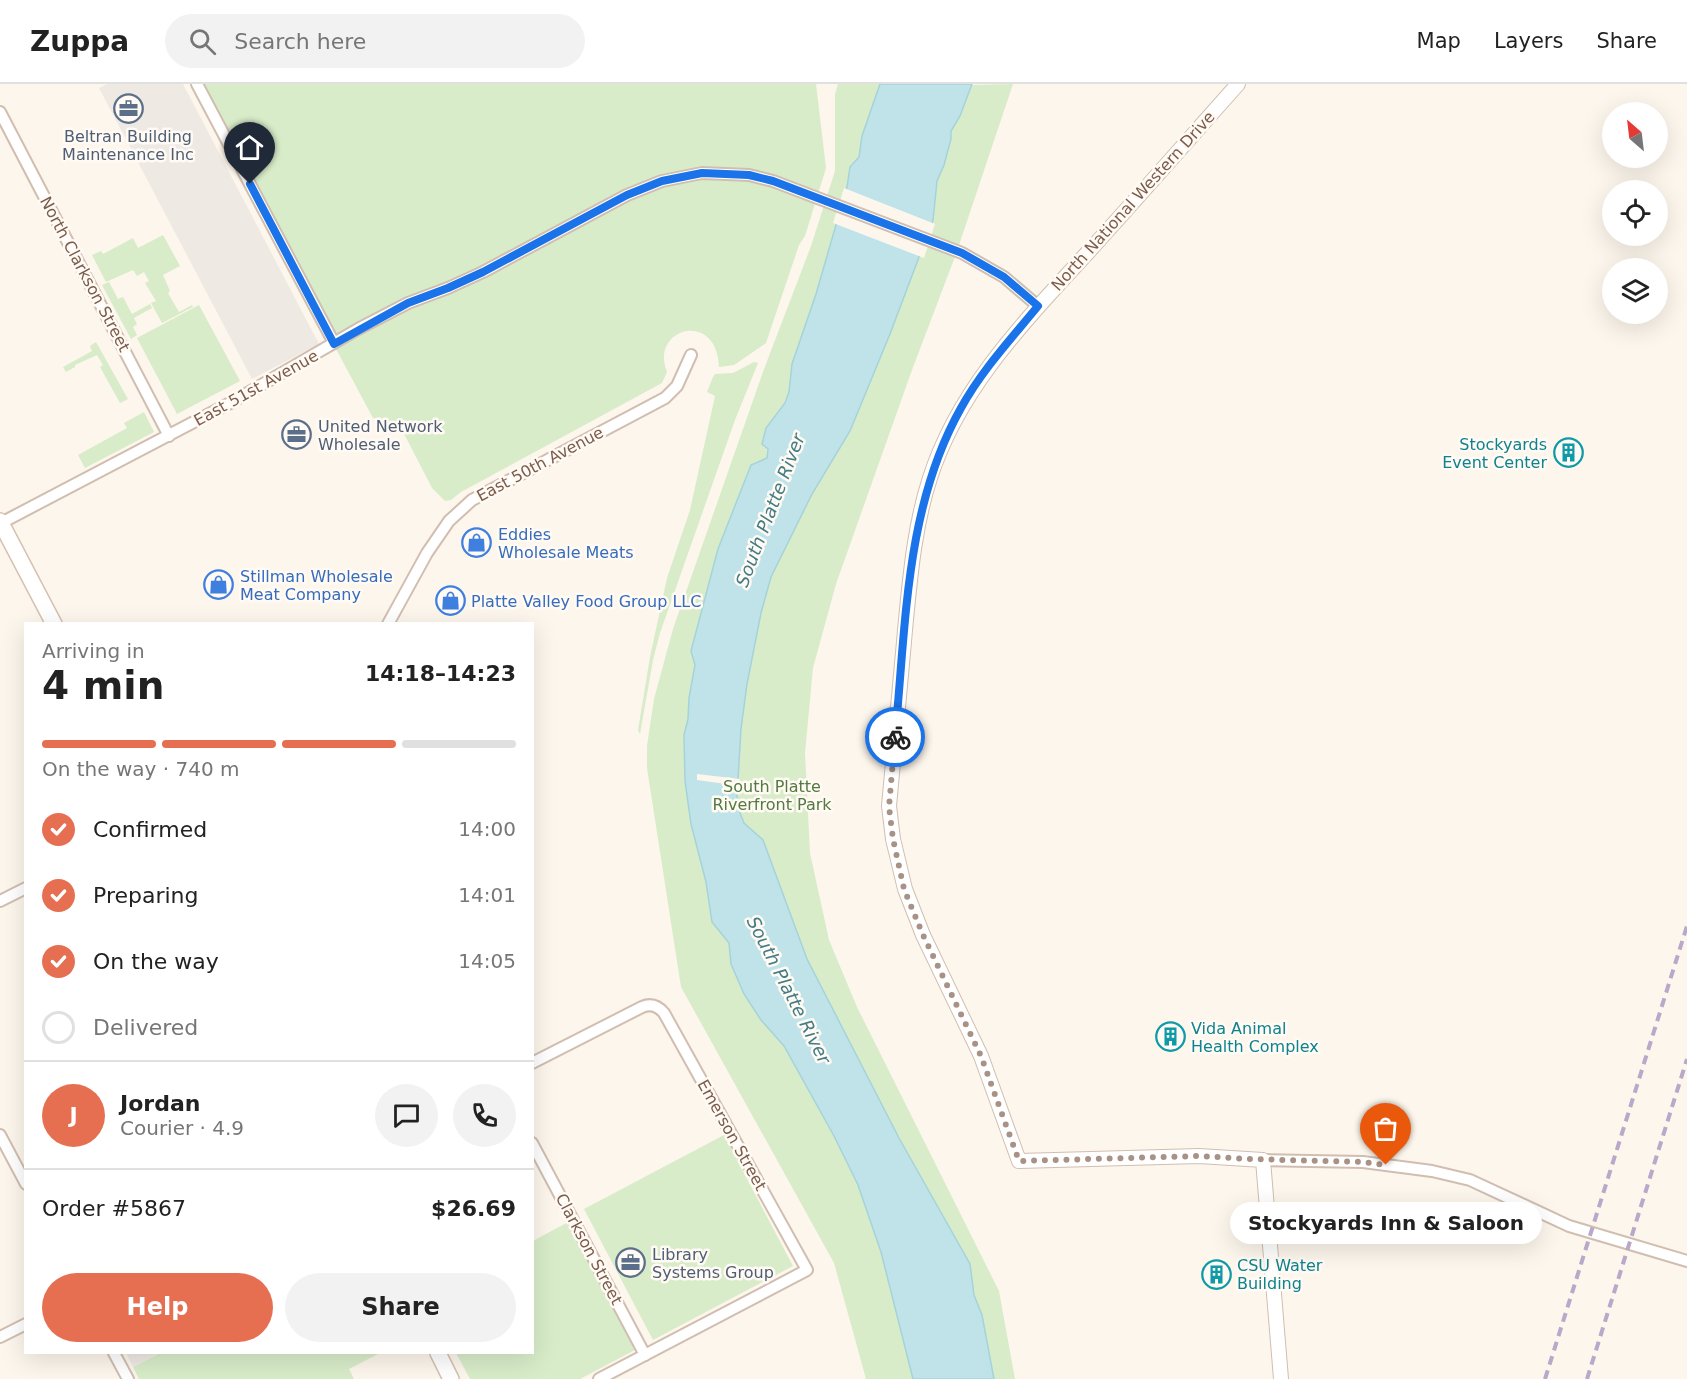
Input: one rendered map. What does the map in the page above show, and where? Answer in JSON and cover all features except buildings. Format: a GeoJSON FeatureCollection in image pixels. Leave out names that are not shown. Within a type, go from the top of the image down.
{"type":"FeatureCollection","features":[{"type":"Feature","properties":{"kind":"main road"},"geometry":{"type":"LineString","coordinates":[[1,522],[53,622]]}},
{"type":"Feature","properties":{"kind":"main road"},"geometry":{"type":"LineString","coordinates":[[439,1354],[452,1379]]}},
{"type":"Feature","properties":{"kind":"street"},"geometry":{"type":"LineString","coordinates":[[197,84],[334,344]]}},
{"type":"Feature","properties":{"kind":"street","name":"North National Western Drive"},"geometry":{"type":"LineString","coordinates":[[1238,84],[1038,306],[989,364],[962,406],[944,440],[930,478],[919,520],[910,583],[889,807],[893,839],[904,889],[923,935],[981,1056],[1019,1161],[1199,1156],[1263,1160]]}},
{"type":"Feature","properties":{"kind":"street","name":"North Clarkson Street"},"geometry":{"type":"LineString","coordinates":[[0,112],[169,435]]}},
{"type":"Feature","properties":{"kind":"street","name":"East 51st Avenue"},"geometry":{"type":"LineString","coordinates":[[1,522],[169,435],[408,303],[483,272],[627,195],[662,181],[702,173],[724,173],[757,177],[805,192],[962,253],[1004,277],[1038,306]]}},
{"type":"Feature","properties":{"kind":"street","name":"East 50th Avenue"},"geometry":{"type":"LineString","coordinates":[[389,622],[438,537],[449,521],[472,500],[665,398],[677,387],[691,355]]}},
{"type":"Feature","properties":{"kind":"street"},"geometry":{"type":"LineString","coordinates":[[0,901],[24,889]]}},
{"type":"Feature","properties":{"kind":"street","name":"Emerson Street"},"geometry":{"type":"LineString","coordinates":[[534,1062],[642,1006],[653,1005],[664,1013],[807,1270],[645,1355]]}},
{"type":"Feature","properties":{"kind":"street"},"geometry":{"type":"LineString","coordinates":[[0,1135],[24,1180]]}},
{"type":"Feature","properties":{"kind":"street","name":"Clarkson Street"},"geometry":{"type":"LineString","coordinates":[[534,1147],[645,1355]]}},
{"type":"Feature","properties":{"kind":"street"},"geometry":{"type":"LineString","coordinates":[[1281,1379],[1263,1160],[1363,1162],[1470,1180],[1569,1226],[1687,1261]]}},
{"type":"Feature","properties":{"kind":"street"},"geometry":{"type":"LineString","coordinates":[[0,1337],[24,1325]]}},
{"type":"Feature","properties":{"kind":"street"},"geometry":{"type":"LineString","coordinates":[[115,1354],[128,1379]]}},
{"type":"Feature","properties":{"kind":"street"},"geometry":{"type":"LineString","coordinates":[[599,1379],[645,1355]]}},
{"type":"Feature","properties":{"kind":"shaded area"},"geometry":{"type":"Polygon","coordinates":[[[107,84],[183,84],[319,344],[252,379],[99,88],[107,84]]]}},
{"type":"Feature","properties":{"kind":"shaded area"},"geometry":{"type":"Polygon","coordinates":[[[126,1354],[157,1354],[133,1367],[126,1354]]]}},
{"type":"Feature","properties":{"kind":"green space"},"geometry":{"type":"Polygon","coordinates":[[[194,84],[816,84],[826,168],[805,236],[799,245],[766,343],[734,365],[719,367],[715,349],[708,337],[697,331],[685,331],[675,336],[667,344],[664,357],[667,372],[662,383],[461,492],[451,500],[445,501],[432,488],[398,422],[373,418],[194,84]]]}},
{"type":"Feature","properties":{"kind":"green space"},"geometry":{"type":"Polygon","coordinates":[[[838,84],[880,84],[862,136],[859,157],[850,167],[847,187],[816,294],[792,364],[789,392],[785,402],[766,428],[767,458],[751,465],[718,549],[691,651],[695,665],[684,735],[685,781],[691,824],[706,882],[712,922],[729,943],[731,964],[761,1020],[784,1045],[858,1185],[881,1252],[913,1379],[866,1379],[834,1263],[681,987],[647,768],[647,746],[654,699],[673,629],[764,369],[811,246],[835,171],[835,94],[838,84]]]}},
{"type":"Feature","properties":{"kind":"green space","name":"South Platte Riverfront Park"},"geometry":{"type":"Polygon","coordinates":[[[1013,84],[956,254],[836,584],[813,668],[805,753],[810,853],[829,940],[857,1007],[999,1291],[1015,1379],[993,1379],[982,1315],[974,1295],[970,1264],[899,1138],[807,959],[763,840],[744,823],[737,797],[741,729],[747,684],[761,613],[771,577],[812,494],[850,431],[890,334],[933,220],[937,181],[944,165],[951,131],[960,116],[972,85],[1013,84]]]}},
{"type":"Feature","properties":{"kind":"green space"},"geometry":{"type":"Polygon","coordinates":[[[163,235],[180,266],[163,275],[170,291],[168,293],[179,312],[192,305],[193,307],[162,323],[151,303],[156,301],[145,283],[149,281],[144,272],[137,276],[133,270],[106,282],[92,255],[101,251],[103,254],[133,238],[138,248],[163,235]]]}},
{"type":"Feature","properties":{"kind":"green space"},"geometry":{"type":"Polygon","coordinates":[[[109,282],[118,299],[123,297],[132,314],[150,304],[152,308],[134,318],[137,324],[133,327],[137,335],[131,339],[102,285],[109,282]]]}},
{"type":"Feature","properties":{"kind":"green space"},"geometry":{"type":"Polygon","coordinates":[[[199,305],[240,381],[177,414],[137,338],[199,305]]]}},
{"type":"Feature","properties":{"kind":"green space"},"geometry":{"type":"Polygon","coordinates":[[[96,342],[128,399],[120,403],[100,367],[103,365],[97,355],[75,365],[66,372],[63,367],[92,351],[90,346],[96,342]]]}},
{"type":"Feature","properties":{"kind":"green space"},"geometry":{"type":"Polygon","coordinates":[[[754,362],[758,363],[735,420],[660,633],[640,734],[638,730],[650,657],[667,578],[690,510],[715,396],[707,392],[715,374],[733,373],[754,362]]]}},
{"type":"Feature","properties":{"kind":"green space"},"geometry":{"type":"Polygon","coordinates":[[[144,412],[154,432],[85,468],[78,455],[127,428],[124,423],[144,412]]]}},
{"type":"Feature","properties":{"kind":"green space"},"geometry":{"type":"Polygon","coordinates":[[[724,1135],[793,1266],[653,1340],[584,1209],[724,1135]]]}},
{"type":"Feature","properties":{"kind":"green space"},"geometry":{"type":"Polygon","coordinates":[[[568,1222],[635,1350],[580,1379],[470,1379],[457,1354],[534,1354],[534,1240],[568,1222]]]}},
{"type":"Feature","properties":{"kind":"green space"},"geometry":{"type":"Polygon","coordinates":[[[158,1354],[378,1354],[349,1369],[354,1379],[139,1379],[133,1367],[158,1354]]]}},
{"type":"Feature","properties":{"kind":"water","name":"South Platte River"},"geometry":{"type":"Polygon","coordinates":[[[880,84],[972,84],[960,116],[951,131],[944,165],[937,181],[933,220],[890,334],[850,431],[812,494],[771,577],[761,613],[747,684],[741,729],[737,796],[744,823],[763,840],[807,959],[899,1138],[970,1264],[974,1295],[982,1315],[994,1379],[913,1379],[881,1252],[858,1185],[834,1136],[784,1046],[761,1020],[744,994],[731,964],[729,943],[712,922],[706,882],[691,824],[685,781],[684,735],[695,665],[691,651],[718,549],[751,465],[767,458],[768,449],[762,444],[766,428],[785,403],[789,392],[792,364],[816,294],[847,187],[850,167],[859,157],[862,136],[880,84]]]}},
{"type":"Feature","properties":{"kind":"pier"},"geometry":{"type":"Polygon","coordinates":[[[844,188],[935,224],[924,258],[833,223],[844,188]]]}},
{"type":"Feature","properties":{"kind":"pier"},"geometry":{"type":"Polygon","coordinates":[[[697,774],[740,779],[740,786],[697,780],[697,774]]]}},
{"type":"Feature","properties":{"kind":"railway"},"geometry":{"type":"LineString","coordinates":[[1545,1379],[1687,926]]}},
{"type":"Feature","properties":{"kind":"railway"},"geometry":{"type":"LineString","coordinates":[[1587,1379],[1687,1059]]}},
{"type":"Feature","properties":{"kind":"way so far"},"geometry":{"type":"LineString","coordinates":[[895,737],[889,807],[893,839],[904,889],[923,935],[981,1056],[1019,1161],[1199,1156],[1363,1162],[1386,1165]]}},
{"type":"Feature","properties":{"kind":"place","name":"Beltran Building Maintenance Inc"},"geometry":{"type":"Point","coordinates":[128,108]}},
{"type":"Feature","properties":{"kind":"place","name":"United Network Wholesale"},"geometry":{"type":"Point","coordinates":[297,435]}},
{"type":"Feature","properties":{"kind":"place","name":"Stockyards Event Center"},"geometry":{"type":"Point","coordinates":[1568,453]}},
{"type":"Feature","properties":{"kind":"place","name":"Eddies Wholesale Meats"},"geometry":{"type":"Point","coordinates":[477,543]}},
{"type":"Feature","properties":{"kind":"place","name":"Stillman Wholesale Meat Company"},"geometry":{"type":"Point","coordinates":[219,585]}},
{"type":"Feature","properties":{"kind":"place","name":"Platte Valley Food Group LLC"},"geometry":{"type":"Point","coordinates":[450,601]}},
{"type":"Feature","properties":{"kind":"place","name":"Vida Animal Health Complex"},"geometry":{"type":"Point","coordinates":[1170,1037]}},
{"type":"Feature","properties":{"kind":"place","name":"Stockyards Inn & Saloon"},"geometry":{"type":"Point","coordinates":[1386,1165]}},
{"type":"Feature","properties":{"kind":"place","name":"Library Systems Group"},"geometry":{"type":"Point","coordinates":[631,1263]}},
{"type":"Feature","properties":{"kind":"place","name":"CSU Water Building"},"geometry":{"type":"Point","coordinates":[1216,1274]}},
{"type":"Feature","properties":{"kind":"route"},"geometry":{"type":"LineString","coordinates":[[250,184],[334,344],[408,303],[483,272],[627,195],[662,181],[702,173],[749,175],[805,192],[962,253],[1004,277],[1020,290],[1038,306],[989,364],[962,406],[944,440],[930,478],[919,520],[910,583],[895,737]]}}]}
